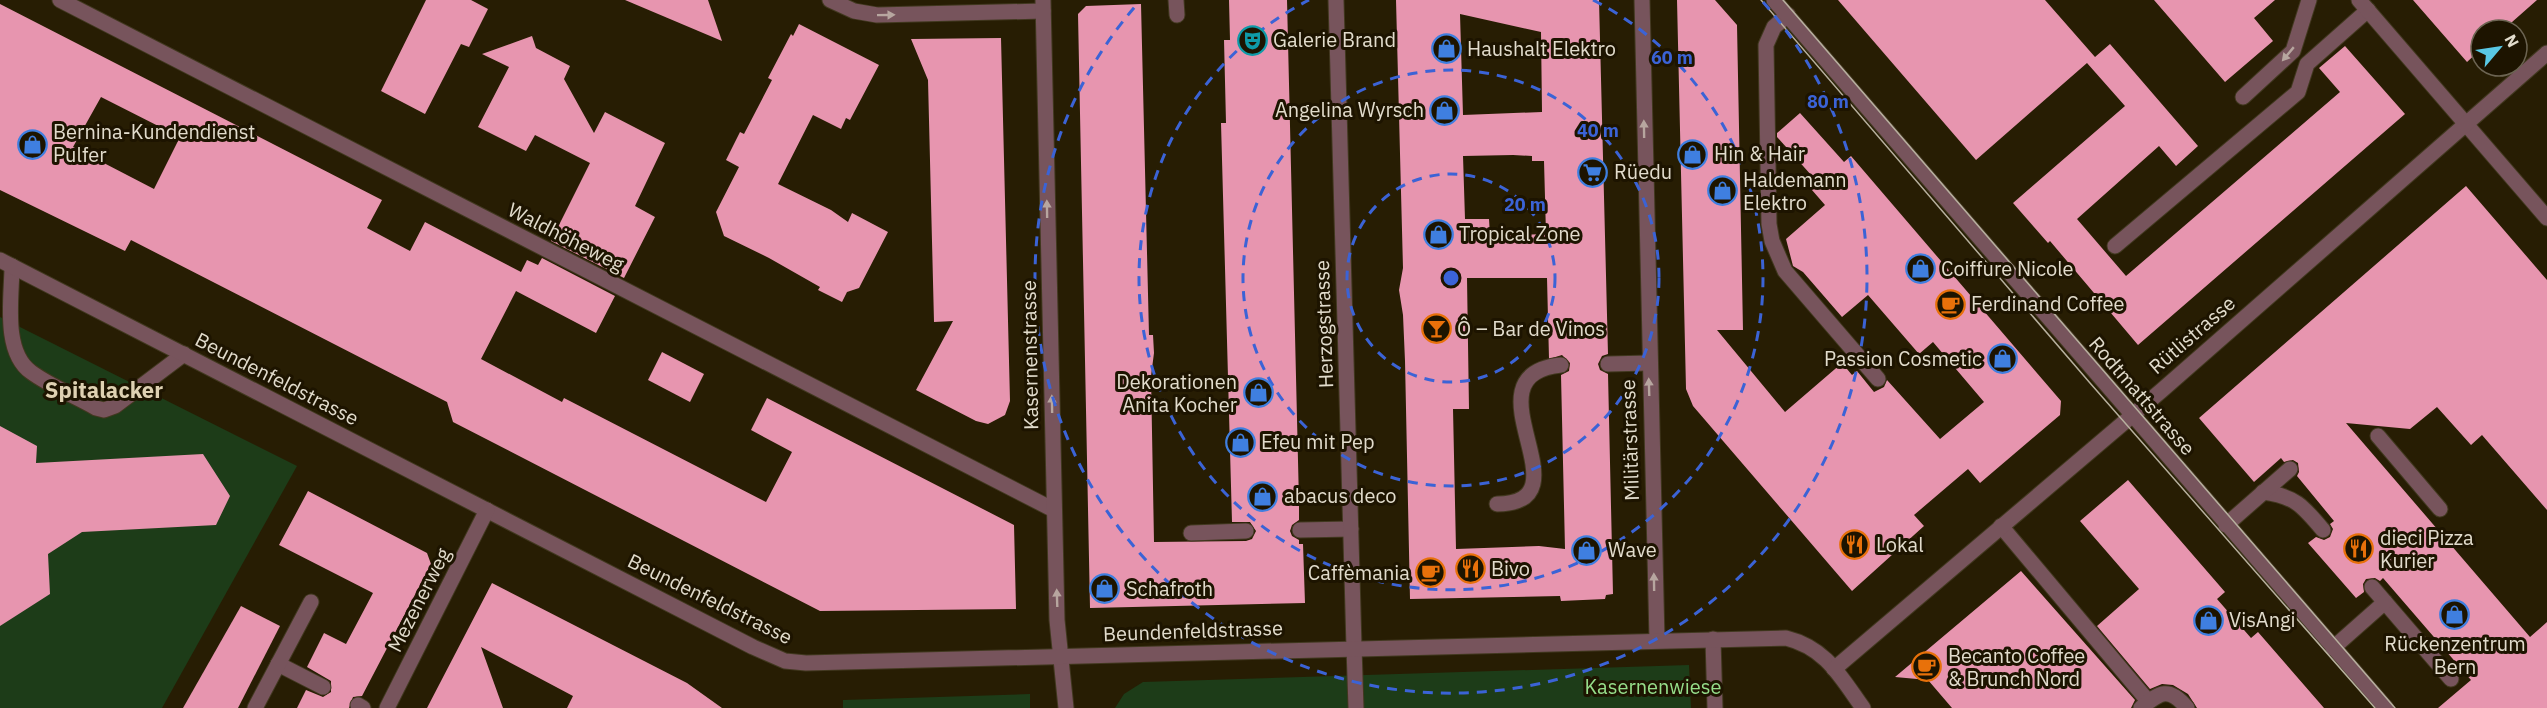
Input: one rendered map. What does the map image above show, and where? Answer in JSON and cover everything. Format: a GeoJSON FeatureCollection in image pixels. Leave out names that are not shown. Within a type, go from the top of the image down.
{"type":"FeatureCollection","features":[{"type":"Feature","properties":{"kind":"street"},"geometry":{"type":"LineString","coordinates":[[830,0],[868,15],[1043,5]]}},
{"type":"Feature","properties":{"kind":"street","name":"Herzogstrasse"},"geometry":{"type":"LineString","coordinates":[[1336,0],[1356,708]]}},
{"type":"Feature","properties":{"kind":"street","name":"Militärstrasse"},"geometry":{"type":"LineString","coordinates":[[1642,0],[1656,640]]}},
{"type":"Feature","properties":{"kind":"street","name":"Rodtmattstrasse"},"geometry":{"type":"LineString","coordinates":[[1774,0],[2131,416],[2386,708]]}},
{"type":"Feature","properties":{"kind":"street"},"geometry":{"type":"LineString","coordinates":[[2243,97],[2293,51],[2308,0]]}},
{"type":"Feature","properties":{"kind":"street","name":"Waldhöheweg"},"geometry":{"type":"LineString","coordinates":[[62,1],[1054,510]]}},
{"type":"Feature","properties":{"kind":"street","name":"Kasernenstrasse"},"geometry":{"type":"LineString","coordinates":[[1043,5],[1057,620],[1066,708]]}},
{"type":"Feature","properties":{"kind":"street"},"geometry":{"type":"LineString","coordinates":[[2115,246],[2298,92],[2307,64],[2364,5],[2547,218]]}},
{"type":"Feature","properties":{"kind":"street"},"geometry":{"type":"LineString","coordinates":[[1788,15],[1774,27],[1766,45],[1769,224],[1772,241],[1785,271],[1878,379]]}},
{"type":"Feature","properties":{"kind":"street","name":"Rütlistrasse"},"geometry":{"type":"LineString","coordinates":[[1834,669],[2131,416],[2547,53]]}},
{"type":"Feature","properties":{"kind":"street"},"geometry":{"type":"LineString","coordinates":[[6,263],[13,338],[19,358],[31,372],[96,408],[104,410],[115,406],[184,354]]}},
{"type":"Feature","properties":{"kind":"street","name":"Beundenfeldstrasse"},"geometry":{"type":"LineString","coordinates":[[6,263],[753,647],[785,661],[806,663],[1061,657],[1656,640]]}},
{"type":"Feature","properties":{"kind":"street"},"geometry":{"type":"LineString","coordinates":[[1608,364],[1649,363]]}},
{"type":"Feature","properties":{"kind":"street"},"geometry":{"type":"LineString","coordinates":[[1497,504],[1517,501],[1531,491],[1535,484],[1536,475],[1521,417],[1520,398],[1533,376],[1548,368],[1561,365]]}},
{"type":"Feature","properties":{"kind":"street"},"geometry":{"type":"LineString","coordinates":[[2378,436],[2440,509]]}},
{"type":"Feature","properties":{"kind":"street"},"geometry":{"type":"LineString","coordinates":[[2226,525],[2290,468]]}},
{"type":"Feature","properties":{"kind":"street"},"geometry":{"type":"LineString","coordinates":[[2263,492],[2283,494],[2299,502],[2323,530]]}},
{"type":"Feature","properties":{"kind":"street","name":"Mezenerweg"},"geometry":{"type":"LineString","coordinates":[[387,708],[487,510]]}},
{"type":"Feature","properties":{"kind":"street"},"geometry":{"type":"LineString","coordinates":[[2001,526],[2145,705],[2161,693],[2171,694],[2187,708]]}},
{"type":"Feature","properties":{"kind":"street"},"geometry":{"type":"LineString","coordinates":[[1300,530],[1351,529]]}},
{"type":"Feature","properties":{"kind":"street"},"geometry":{"type":"LineString","coordinates":[[1191,533],[1246,531]]}},
{"type":"Feature","properties":{"kind":"street"},"geometry":{"type":"LineString","coordinates":[[2372,587],[2451,679]]}},
{"type":"Feature","properties":{"kind":"street"},"geometry":{"type":"LineString","coordinates":[[255,708],[311,602]]}},
{"type":"Feature","properties":{"kind":"street"},"geometry":{"type":"LineString","coordinates":[[2333,648],[2385,602]]}},
{"type":"Feature","properties":{"kind":"street"},"geometry":{"type":"LineString","coordinates":[[1656,640],[1786,638],[1805,642],[1822,653],[1863,708]]}},
{"type":"Feature","properties":{"kind":"street"},"geometry":{"type":"LineString","coordinates":[[1713,639],[1715,708]]}},
{"type":"Feature","properties":{"kind":"street"},"geometry":{"type":"LineString","coordinates":[[278,664],[323,687]]}},
{"type":"Feature","properties":{"kind":"green space"},"geometry":{"type":"Polygon","coordinates":[[[0,317],[297,466],[162,708],[0,708],[0,317]]]}},
{"type":"Feature","properties":{"kind":"green space","name":"Kasernenwiese"},"geometry":{"type":"Polygon","coordinates":[[[1689,665],[1691,708],[1115,708],[1124,694],[1143,682],[1689,665]]]}},
{"type":"Feature","properties":{"kind":"green space"},"geometry":{"type":"Polygon","coordinates":[[[1030,694],[1030,708],[843,708],[843,700],[1030,694]]]}},
{"type":"Feature","properties":{"kind":"building"},"geometry":{"type":"Polygon","coordinates":[[[426,0],[471,0],[488,9],[469,47],[461,44],[425,114],[381,91],[426,0]]]}},
{"type":"Feature","properties":{"kind":"building"},"geometry":{"type":"Polygon","coordinates":[[[625,0],[708,0],[722,41],[625,0]]]}},
{"type":"Feature","properties":{"kind":"building"},"geometry":{"type":"Polygon","coordinates":[[[1229,0],[1287,0],[1299,502],[1299,520],[1292,525],[1290,531],[1292,536],[1299,540],[1299,544],[1303,544],[1305,603],[1090,608],[1078,14],[1086,6],[1141,4],[1149,335],[1153,335],[1154,353],[1151,376],[1154,542],[1246,541],[1252,539],[1256,531],[1250,522],[1232,522],[1221,123],[1226,123],[1224,40],[1230,40],[1229,0]]]}},
{"type":"Feature","properties":{"kind":"building"},"geometry":{"type":"Polygon","coordinates":[[[1396,0],[1599,0],[1608,354],[1602,356],[1598,364],[1600,370],[1608,374],[1613,594],[1606,595],[1605,599],[1561,601],[1560,596],[1410,599],[1405,361],[1403,315],[1399,290],[1403,268],[1396,0]],[[1460,14],[1463,115],[1542,112],[1541,32],[1460,14]],[[1463,156],[1465,219],[1489,219],[1490,236],[1546,234],[1544,161],[1532,161],[1532,156],[1463,156]],[[1467,278],[1469,409],[1453,409],[1456,549],[1539,546],[1565,549],[1561,375],[1569,371],[1570,363],[1562,355],[1549,359],[1547,278],[1467,278]]]}},
{"type":"Feature","properties":{"kind":"building"},"geometry":{"type":"Polygon","coordinates":[[[1677,0],[1715,0],[1737,25],[1743,330],[1717,330],[1785,412],[1842,363],[1852,375],[1857,371],[1874,392],[1884,387],[1887,380],[1940,439],[1984,402],[1933,342],[1919,354],[1868,295],[1842,317],[1803,272],[1793,266],[1786,239],[1825,205],[1805,182],[1812,176],[1777,137],[1777,133],[1800,113],[1844,162],[1851,156],[2061,401],[2060,415],[1980,483],[1968,469],[1914,515],[1924,526],[1852,591],[1693,406],[1686,389],[1677,0]]]}},
{"type":"Feature","properties":{"kind":"building"},"geometry":{"type":"Polygon","coordinates":[[[1838,0],[2045,0],[2095,57],[2110,44],[2198,146],[2176,166],[2159,146],[2077,219],[2126,276],[2340,92],[2319,68],[2345,46],[2405,114],[2138,345],[2050,241],[2048,243],[2013,203],[2125,106],[2087,63],[1976,160],[1838,0]]]}},
{"type":"Feature","properties":{"kind":"building"},"geometry":{"type":"Polygon","coordinates":[[[2154,0],[2275,0],[2254,18],[2273,41],[2225,82],[2154,0]]]}},
{"type":"Feature","properties":{"kind":"building"},"geometry":{"type":"Polygon","coordinates":[[[2413,0],[2537,0],[2517,18],[2469,18],[2469,60],[2467,62],[2413,0]]]}},
{"type":"Feature","properties":{"kind":"building"},"geometry":{"type":"Polygon","coordinates":[[[0,4],[382,200],[367,228],[410,251],[425,222],[521,272],[527,260],[538,265],[542,258],[615,296],[596,333],[516,291],[481,359],[562,402],[564,398],[766,502],[792,452],[751,430],[767,398],[1014,525],[1016,609],[820,611],[453,422],[447,402],[131,240],[125,251],[0,190],[0,4]],[[101,97],[73,147],[154,189],[180,137],[101,97]]]}},
{"type":"Feature","properties":{"kind":"building"},"geometry":{"type":"Polygon","coordinates":[[[799,24],[879,65],[850,120],[846,118],[841,129],[813,115],[778,184],[831,210],[848,222],[852,213],[888,232],[859,288],[847,292],[842,302],[818,290],[820,287],[769,258],[724,236],[716,212],[739,167],[726,160],[740,132],[744,134],[772,80],[768,78],[791,34],[793,36],[799,24]]]}},
{"type":"Feature","properties":{"kind":"building"},"geometry":{"type":"Polygon","coordinates":[[[532,36],[536,48],[570,66],[564,79],[594,133],[605,112],[665,143],[635,206],[655,217],[624,278],[551,241],[590,163],[535,135],[526,151],[478,127],[509,67],[482,54],[532,36]]]}},
{"type":"Feature","properties":{"kind":"building"},"geometry":{"type":"Polygon","coordinates":[[[1001,38],[1010,401],[1005,415],[988,424],[976,421],[916,390],[953,321],[934,322],[928,80],[911,39],[1001,38]]]}},
{"type":"Feature","properties":{"kind":"building"},"geometry":{"type":"Polygon","coordinates":[[[2466,186],[2547,280],[2547,510],[2482,435],[2471,445],[2437,407],[2410,429],[2346,423],[2530,637],[2547,622],[2547,708],[2438,708],[2471,680],[2383,578],[2380,581],[2375,578],[2366,579],[2363,584],[2364,592],[2356,598],[2308,543],[2316,537],[2324,540],[2330,537],[2333,529],[2330,524],[2334,521],[2297,476],[2298,463],[2293,460],[2284,462],[2281,458],[2254,482],[2199,418],[2466,186]]]}},
{"type":"Feature","properties":{"kind":"building"},"geometry":{"type":"Polygon","coordinates":[[[662,352],[704,374],[690,402],[648,380],[662,352]]]}},
{"type":"Feature","properties":{"kind":"building"},"geometry":{"type":"Polygon","coordinates":[[[0,426],[37,446],[36,463],[203,454],[230,496],[216,525],[82,532],[48,554],[50,594],[0,626],[0,426]]]}},
{"type":"Feature","properties":{"kind":"building"},"geometry":{"type":"Polygon","coordinates":[[[2128,480],[2225,592],[2217,599],[2251,638],[2258,632],[2324,708],[2197,708],[2188,694],[2173,685],[2162,684],[2150,689],[2097,626],[2139,589],[2080,521],[2128,480]]]}},
{"type":"Feature","properties":{"kind":"building"},"geometry":{"type":"Polygon","coordinates":[[[308,491],[427,553],[431,564],[362,696],[353,697],[349,708],[297,708],[306,690],[323,697],[331,692],[331,681],[307,667],[324,633],[346,644],[373,593],[279,545],[308,491]]]}},
{"type":"Feature","properties":{"kind":"building"},"geometry":{"type":"Polygon","coordinates":[[[2021,571],[2135,700],[2131,708],[1952,708],[1928,680],[1895,677],[2021,571]]]}},
{"type":"Feature","properties":{"kind":"building"},"geometry":{"type":"Polygon","coordinates":[[[492,583],[687,683],[722,708],[567,708],[573,696],[481,647],[503,708],[427,708],[492,583]]]}},
{"type":"Feature","properties":{"kind":"building"},"geometry":{"type":"Polygon","coordinates":[[[241,606],[280,626],[238,708],[183,708],[241,606]]]}},
{"type":"Feature","properties":{"kind":"tram line"},"geometry":{"type":"LineString","coordinates":[[1761,0],[2090,383],[2375,708]]}},
{"type":"Feature","properties":{"kind":"tram line"},"geometry":{"type":"LineString","coordinates":[[1783,0],[2395,708]]}},
{"type":"Feature","properties":{"kind":"place","name":"Galerie Brand"},"geometry":{"type":"Point","coordinates":[1252,40]}},
{"type":"Feature","properties":{"kind":"place","name":"Haushalt Elektro"},"geometry":{"type":"Point","coordinates":[1446,49]}},
{"type":"Feature","properties":{"kind":"place","name":"Angelina Wyrsch"},"geometry":{"type":"Point","coordinates":[1445,110]}},
{"type":"Feature","properties":{"kind":"place","name":"Bernina-Kundendienst Pulfer"},"geometry":{"type":"Point","coordinates":[32,144]}},
{"type":"Feature","properties":{"kind":"place","name":"Hin & Hair"},"geometry":{"type":"Point","coordinates":[1693,154]}},
{"type":"Feature","properties":{"kind":"place","name":"Rüedu"},"geometry":{"type":"Point","coordinates":[1593,172]}},
{"type":"Feature","properties":{"kind":"place","name":"Haldemann Elektro"},"geometry":{"type":"Point","coordinates":[1722,191]}},
{"type":"Feature","properties":{"kind":"place","name":"Tropical Zone"},"geometry":{"type":"Point","coordinates":[1438,234]}},
{"type":"Feature","properties":{"kind":"place","name":"Coiffure Nicole"},"geometry":{"type":"Point","coordinates":[1920,269]}},
{"type":"Feature","properties":{"kind":"place","name":"Ferdinand Coffee"},"geometry":{"type":"Point","coordinates":[1950,304]}},
{"type":"Feature","properties":{"kind":"place","name":"Ô – Bar de Vinos"},"geometry":{"type":"Point","coordinates":[1436,329]}},
{"type":"Feature","properties":{"kind":"place","name":"Passion Cosmetic"},"geometry":{"type":"Point","coordinates":[2003,359]}},
{"type":"Feature","properties":{"kind":"place","name":"Dekorationen Anita Kocher"},"geometry":{"type":"Point","coordinates":[1258,393]}},
{"type":"Feature","properties":{"kind":"place","name":"Efeu mit Pep"},"geometry":{"type":"Point","coordinates":[1240,442]}},
{"type":"Feature","properties":{"kind":"place","name":"abacus deco"},"geometry":{"type":"Point","coordinates":[1263,496]}},
{"type":"Feature","properties":{"kind":"place","name":"Lokal"},"geometry":{"type":"Point","coordinates":[1855,545]}},
{"type":"Feature","properties":{"kind":"place","name":"dieci Pizza Kurier"},"geometry":{"type":"Point","coordinates":[2359,549]}},
{"type":"Feature","properties":{"kind":"place","name":"Wave"},"geometry":{"type":"Point","coordinates":[1587,550]}},
{"type":"Feature","properties":{"kind":"place","name":"Bivo"},"geometry":{"type":"Point","coordinates":[1470,569]}},
{"type":"Feature","properties":{"kind":"place","name":"Caffèmania"},"geometry":{"type":"Point","coordinates":[1431,573]}},
{"type":"Feature","properties":{"kind":"place","name":"Schafroth"},"geometry":{"type":"Point","coordinates":[1105,589]}},
{"type":"Feature","properties":{"kind":"place","name":"Rückenzentrum Bern"},"geometry":{"type":"Point","coordinates":[2455,614]}},
{"type":"Feature","properties":{"kind":"place","name":"VisAngi"},"geometry":{"type":"Point","coordinates":[2208,620]}},
{"type":"Feature","properties":{"kind":"place","name":"Becanto Coffee & Brunch Nord"},"geometry":{"type":"Point","coordinates":[1927,667]}},
{"type":"Feature","properties":{"kind":"district","name":"Spitalacker"},"geometry":{"type":"Point","coordinates":[104,390]}}]}
